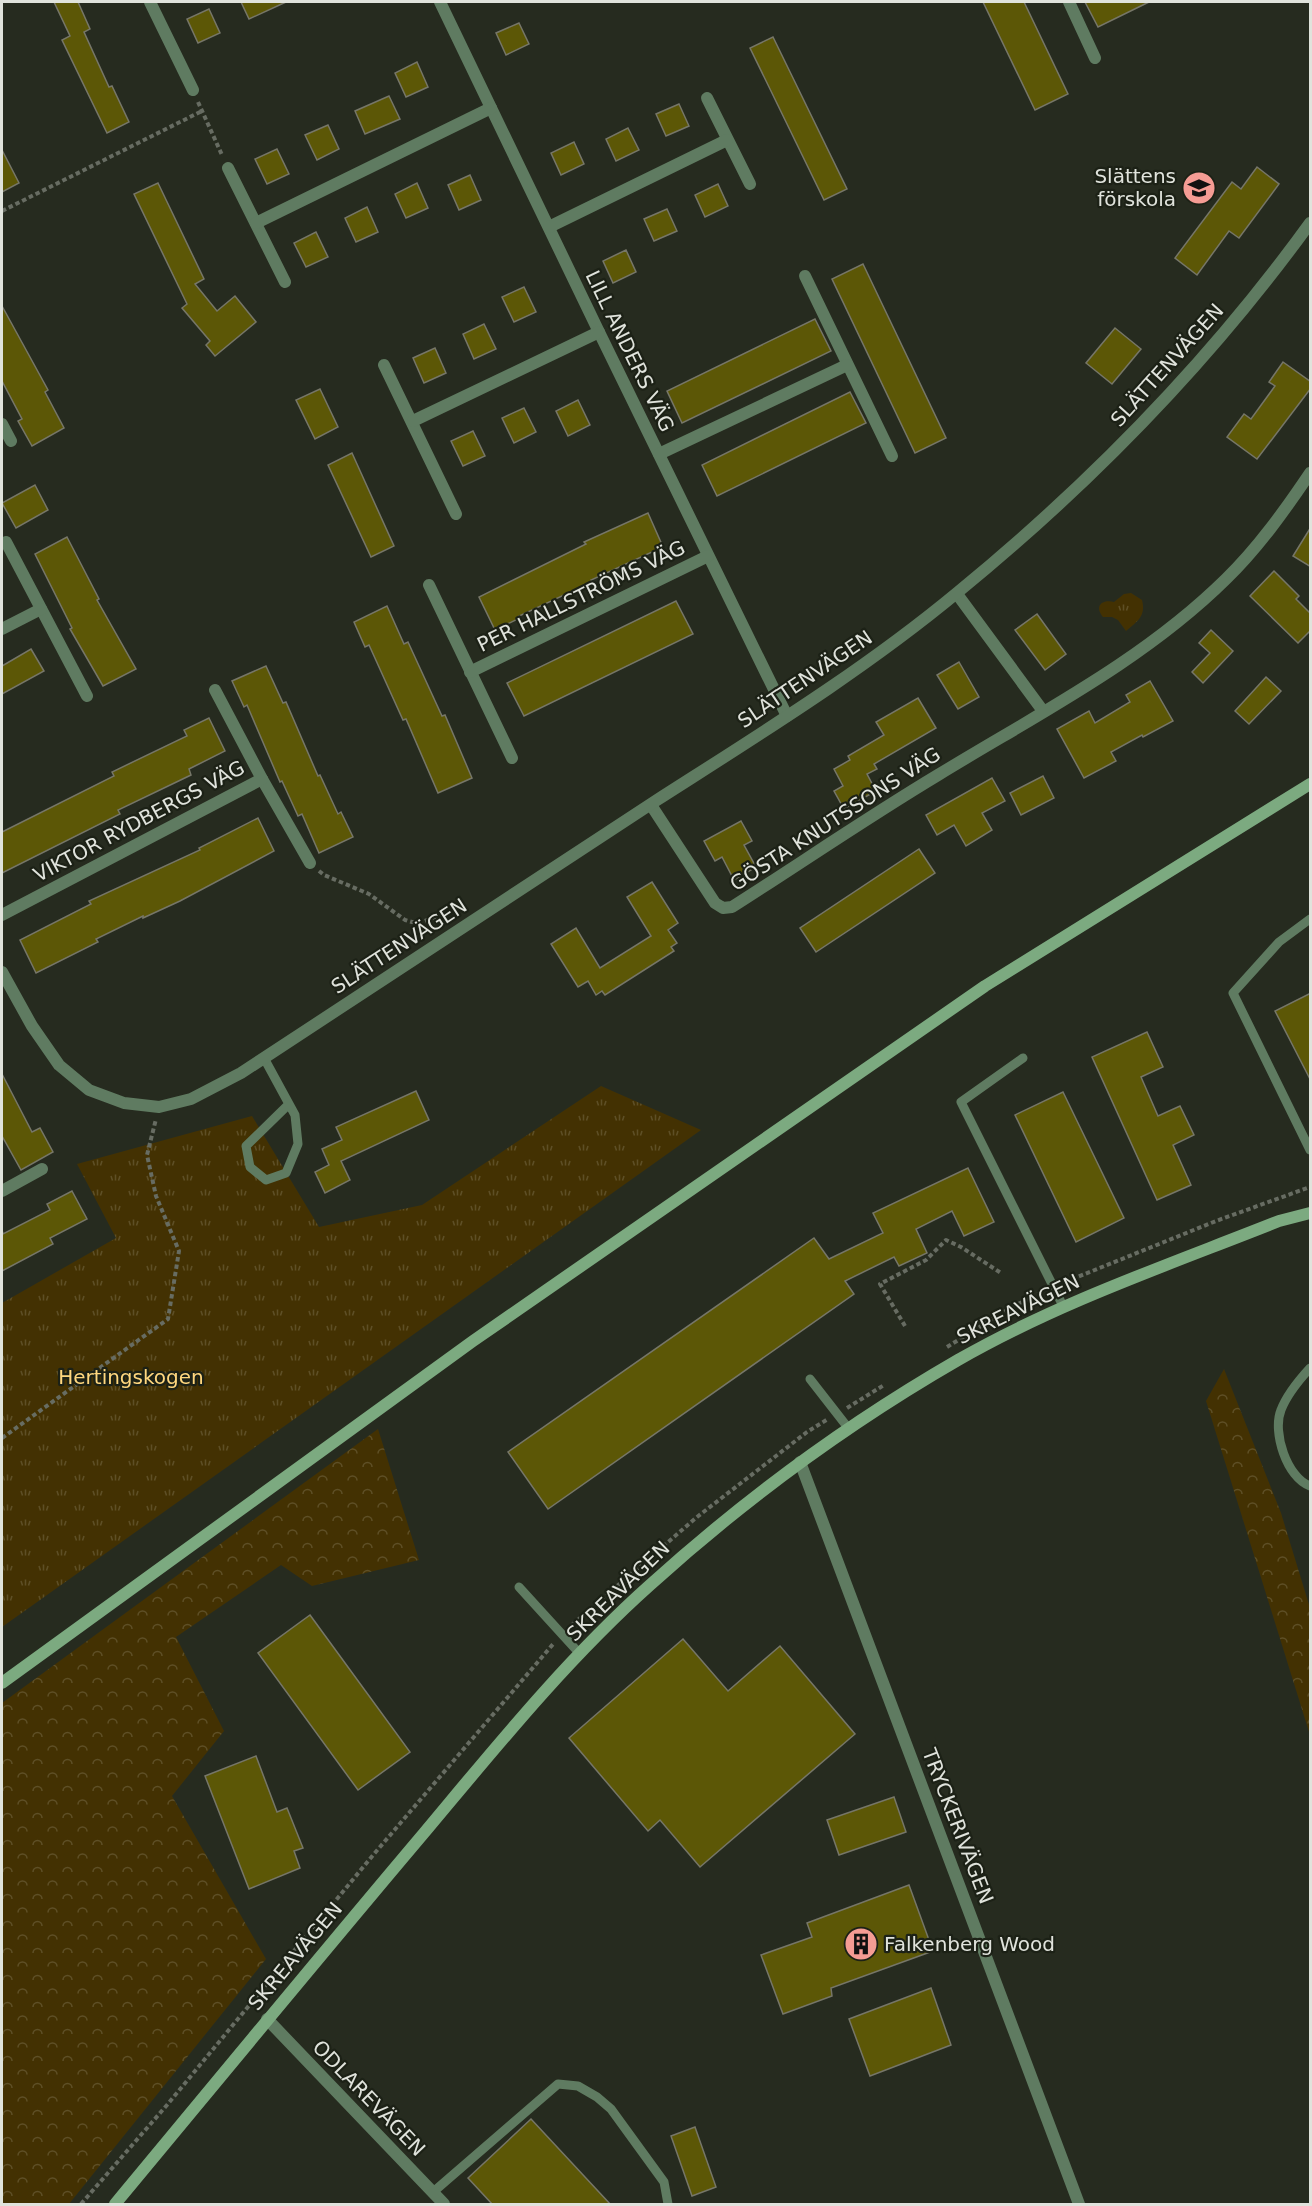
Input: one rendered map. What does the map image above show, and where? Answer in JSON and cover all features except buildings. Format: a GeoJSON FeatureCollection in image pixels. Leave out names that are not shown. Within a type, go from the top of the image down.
{"type":"FeatureCollection","features":[{"type":"Feature","properties":{"kind":"street"},"geometry":{"type":"LineString","coordinates":[[150,2],[193,90]]}},
{"type":"Feature","properties":{"kind":"street","name":"LILL ANDERS VÄG"},"geometry":{"type":"LineString","coordinates":[[440,2],[788,716]]}},
{"type":"Feature","properties":{"kind":"street"},"geometry":{"type":"LineString","coordinates":[[1069,2],[1095,58]]}},
{"type":"Feature","properties":{"kind":"street"},"geometry":{"type":"LineString","coordinates":[[707,98],[750,184]]}},
{"type":"Feature","properties":{"kind":"street"},"geometry":{"type":"LineString","coordinates":[[256,223],[491,108]]}},
{"type":"Feature","properties":{"kind":"street"},"geometry":{"type":"LineString","coordinates":[[549,227],[728,140]]}},
{"type":"Feature","properties":{"kind":"street"},"geometry":{"type":"LineString","coordinates":[[228,168],[285,282]]}},
{"type":"Feature","properties":{"kind":"street","name":"SLÄTTENVÄGEN"},"geometry":{"type":"LineString","coordinates":[[159,1107],[190,1099],[241,1073],[844,679],[957,594],[1108,459],[1241,312],[1311,223]]}},
{"type":"Feature","properties":{"kind":"street"},"geometry":{"type":"LineString","coordinates":[[806,276],[892,456]]}},
{"type":"Feature","properties":{"kind":"street"},"geometry":{"type":"LineString","coordinates":[[413,422],[599,332]]}},
{"type":"Feature","properties":{"kind":"street"},"geometry":{"type":"LineString","coordinates":[[384,365],[456,514]]}},
{"type":"Feature","properties":{"kind":"street"},"geometry":{"type":"LineString","coordinates":[[659,454],[847,365]]}},
{"type":"Feature","properties":{"kind":"street"},"geometry":{"type":"LineString","coordinates":[[2,424],[11,441]]}},
{"type":"Feature","properties":{"kind":"street","name":"GÖSTA KNUTSSONS VÄG"},"geometry":{"type":"LineString","coordinates":[[651,805],[715,903],[723,908],[732,908],[934,777],[1123,662],[1163,633],[1225,580],[1252,551],[1311,473]]}},
{"type":"Feature","properties":{"kind":"street"},"geometry":{"type":"LineString","coordinates":[[6,542],[87,696]]}},
{"type":"Feature","properties":{"kind":"street","name":"PER HALLSTRÖMS VÄG"},"geometry":{"type":"LineString","coordinates":[[470,672],[708,555]]}},
{"type":"Feature","properties":{"kind":"street","name":"PER HALLSTRÖMS VÄG"},"geometry":{"type":"LineString","coordinates":[[429,585],[512,758]]}},
{"type":"Feature","properties":{"kind":"street"},"geometry":{"type":"LineString","coordinates":[[957,594],[1044,711]]}},
{"type":"Feature","properties":{"kind":"street"},"geometry":{"type":"LineString","coordinates":[[2,629],[41,609]]}},
{"type":"Feature","properties":{"kind":"street","name":"VIKTOR RYDBERGS VÄG"},"geometry":{"type":"LineString","coordinates":[[215,690],[310,863]]}},
{"type":"Feature","properties":{"kind":"street","name":"VIKTOR RYDBERGS VÄG"},"geometry":{"type":"LineString","coordinates":[[2,915],[262,779]]}},
{"type":"Feature","properties":{"kind":"street"},"geometry":{"type":"LineString","coordinates":[[2,1683],[473,1341],[975,992],[1311,784]]}},
{"type":"Feature","properties":{"kind":"street"},"geometry":{"type":"LineString","coordinates":[[2,972],[32,1026],[59,1065],[89,1090],[124,1102],[159,1107]]}},
{"type":"Feature","properties":{"kind":"street"},"geometry":{"type":"LineString","coordinates":[[2,1191],[42,1169]]}},
{"type":"Feature","properties":{"kind":"street","name":"SKREAVÄGEN"},"geometry":{"type":"LineString","coordinates":[[115,2205],[267,2019],[529,1708],[580,1654],[664,1572],[731,1514],[800,1462],[898,1396],[961,1359],[1063,1306],[1280,1221],[1311,1213]]}},
{"type":"Feature","properties":{"kind":"street","name":"TRYCKERIVÄGEN"},"geometry":{"type":"LineString","coordinates":[[800,1462],[1079,2205]]}},
{"type":"Feature","properties":{"kind":"street","name":"ODLAREVÄGEN"},"geometry":{"type":"LineString","coordinates":[[267,2019],[444,2205]]}},
{"type":"Feature","properties":{"kind":"lane"},"geometry":{"type":"LineString","coordinates":[[1311,919],[1279,942],[1233,993],[1311,1150]]}},
{"type":"Feature","properties":{"kind":"lane"},"geometry":{"type":"LineString","coordinates":[[264,1058],[295,1115],[298,1144],[286,1173],[266,1180],[250,1167],[246,1146],[289,1104]]}},
{"type":"Feature","properties":{"kind":"lane"},"geometry":{"type":"LineString","coordinates":[[1023,1058],[961,1102],[1063,1306]]}},
{"type":"Feature","properties":{"kind":"lane"},"geometry":{"type":"LineString","coordinates":[[1311,1368],[1295,1385],[1280,1411],[1280,1442],[1288,1464],[1303,1484],[1311,1486]]}},
{"type":"Feature","properties":{"kind":"lane"},"geometry":{"type":"LineString","coordinates":[[810,1379],[849,1429]]}},
{"type":"Feature","properties":{"kind":"lane"},"geometry":{"type":"LineString","coordinates":[[519,1587],[580,1654]]}},
{"type":"Feature","properties":{"kind":"lane"},"geometry":{"type":"LineString","coordinates":[[432,2193],[558,2084],[578,2086],[597,2097],[611,2109],[664,2182],[668,2205]]}},
{"type":"Feature","properties":{"kind":"path"},"geometry":{"type":"LineString","coordinates":[[193,90],[228,168]]}},
{"type":"Feature","properties":{"kind":"path"},"geometry":{"type":"LineString","coordinates":[[2,211],[202,111]]}},
{"type":"Feature","properties":{"kind":"path"},"geometry":{"type":"LineString","coordinates":[[310,863],[324,875],[369,894],[405,920],[412,922],[422,922],[476,902]]}},
{"type":"Feature","properties":{"kind":"path"},"geometry":{"type":"LineString","coordinates":[[2,1438],[168,1318],[179,1251],[156,1196],[147,1155],[159,1107]]}},
{"type":"Feature","properties":{"kind":"path"},"geometry":{"type":"LineString","coordinates":[[944,1348],[1012,1307],[1054,1287],[1216,1221],[1311,1187]]}},
{"type":"Feature","properties":{"kind":"path"},"geometry":{"type":"LineString","coordinates":[[905,1326],[880,1284],[926,1260],[946,1240],[1000,1272]]}},
{"type":"Feature","properties":{"kind":"path"},"geometry":{"type":"LineString","coordinates":[[81,2205],[167,2105],[374,1854],[562,1634],[697,1517],[807,1432],[885,1384]]}},
{"type":"Feature","properties":{"kind":"green space"},"geometry":{"type":"Polygon","coordinates":[[[1131,593],[1142,600],[1143,610],[1137,621],[1126,631],[1118,620],[1103,617],[1099,607],[1103,603],[1114,602],[1124,594],[1131,593]]]}},
{"type":"Feature","properties":{"kind":"green space","name":"Hertingskogen"},"geometry":{"type":"Polygon","coordinates":[[[601,1086],[701,1130],[2,1627],[2,1303],[116,1238],[77,1164],[252,1116],[319,1227],[422,1205],[601,1086]]]}},
{"type":"Feature","properties":{"kind":"green space"},"geometry":{"type":"Polygon","coordinates":[[[1224,1369],[1281,1513],[1310,1608],[1310,1735],[1206,1401],[1224,1369]]]}},
{"type":"Feature","properties":{"kind":"green space"},"geometry":{"type":"Polygon","coordinates":[[[378,1429],[419,1560],[312,1586],[281,1565],[176,1637],[224,1731],[172,1796],[266,1959],[69,2204],[2,2204],[2,1703],[378,1429]]]}},
{"type":"Feature","properties":{"kind":"place","name":"Slättens förskola"},"geometry":{"type":"Point","coordinates":[1199,188]}},
{"type":"Feature","properties":{"kind":"place","name":"Falkenberg Wood"},"geometry":{"type":"Point","coordinates":[861,1944]}}]}
